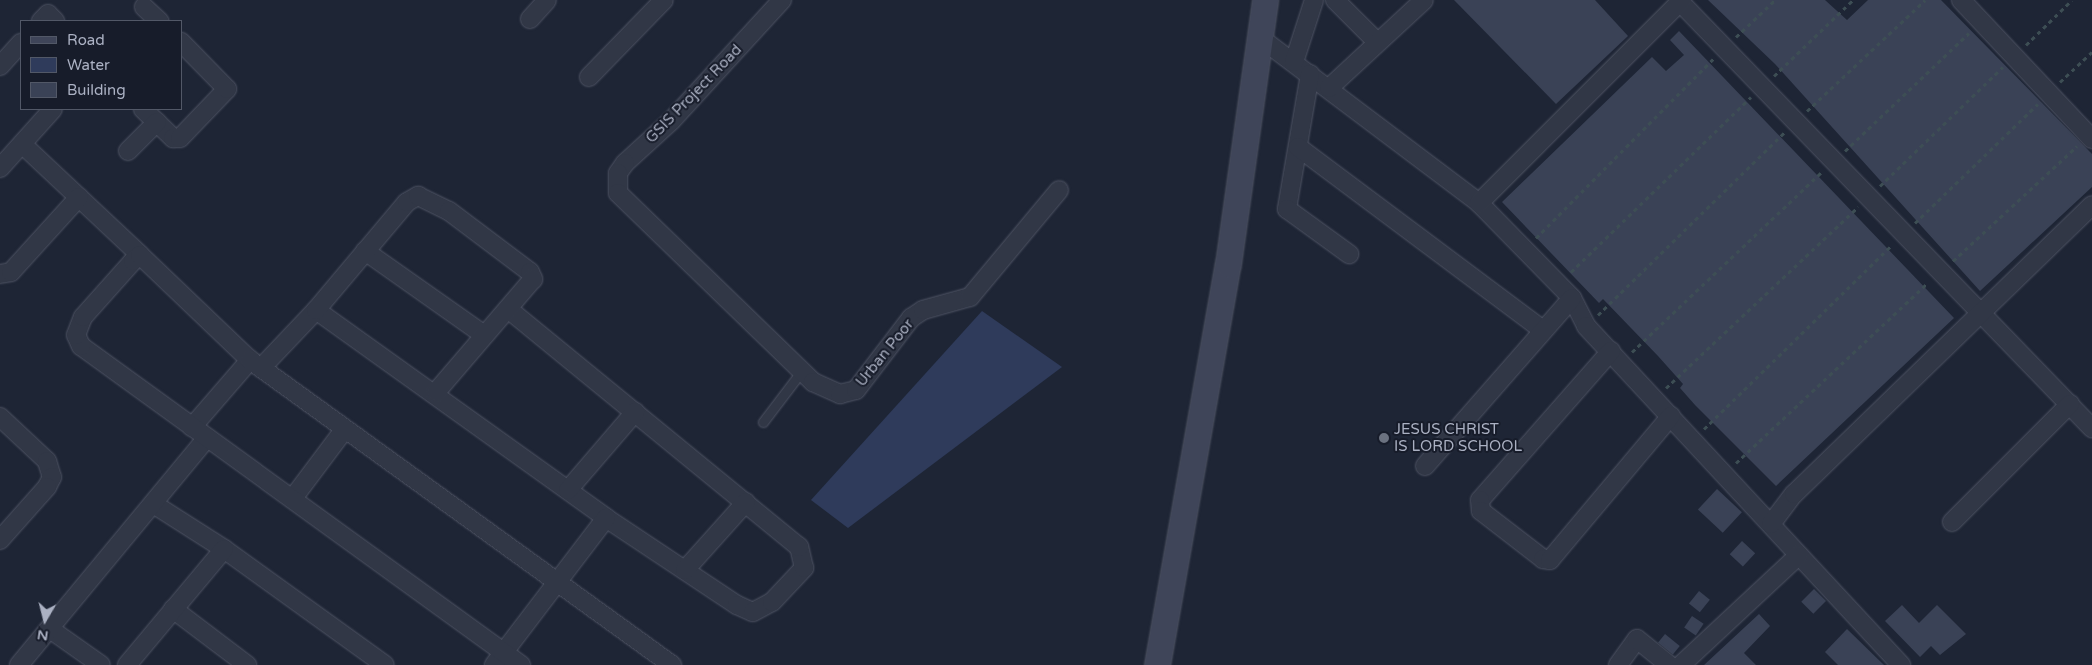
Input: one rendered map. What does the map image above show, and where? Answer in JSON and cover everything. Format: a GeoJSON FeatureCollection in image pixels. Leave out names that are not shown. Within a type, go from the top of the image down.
{"type":"FeatureCollection","features":[{"type":"Feature","properties":{"kind":"street"},"geometry":{"type":"LineString","coordinates":[[530,19],[547,0]]}},
{"type":"Feature","properties":{"kind":"street"},"geometry":{"type":"LineString","coordinates":[[589,77],[664,0]]}},
{"type":"Feature","properties":{"kind":"street","name":"GSIS Project Road"},"geometry":{"type":"LineString","coordinates":[[618,192],[618,173],[624,163],[671,121],[782,0]]}},
{"type":"Feature","properties":{"kind":"street"},"geometry":{"type":"LineString","coordinates":[[1157,665],[1228,264],[1264,0]]}},
{"type":"Feature","properties":{"kind":"street"},"geometry":{"type":"LineString","coordinates":[[1294,62],[1314,0]]}},
{"type":"Feature","properties":{"kind":"street"},"geometry":{"type":"LineString","coordinates":[[1335,0],[1377,42]]}},
{"type":"Feature","properties":{"kind":"street"},"geometry":{"type":"LineString","coordinates":[[1329,88],[1424,0]]}},
{"type":"Feature","properties":{"kind":"street"},"geometry":{"type":"LineString","coordinates":[[1960,0],[2090,137]]}},
{"type":"Feature","properties":{"kind":"street"},"geometry":{"type":"LineString","coordinates":[[1479,203],[1681,1],[2092,428]]}},
{"type":"Feature","properties":{"kind":"street"},"geometry":{"type":"LineString","coordinates":[[144,7],[158,20]]}},
{"type":"Feature","properties":{"kind":"street"},"geometry":{"type":"LineString","coordinates":[[42,20],[48,14],[54,20]]}},
{"type":"Feature","properties":{"kind":"street"},"geometry":{"type":"LineString","coordinates":[[1259,37],[1479,203],[1572,298],[1586,326],[1672,416],[1901,665]]}},
{"type":"Feature","properties":{"kind":"street"},"geometry":{"type":"LineString","coordinates":[[144,110],[173,138],[180,138],[227,89],[182,43]]}},
{"type":"Feature","properties":{"kind":"street"},"geometry":{"type":"LineString","coordinates":[[0,66],[20,44]]}},
{"type":"Feature","properties":{"kind":"street"},"geometry":{"type":"LineString","coordinates":[[1310,74],[1287,209],[1349,254]]}},
{"type":"Feature","properties":{"kind":"street"},"geometry":{"type":"LineString","coordinates":[[0,168],[52,110]]}},
{"type":"Feature","properties":{"kind":"street"},"geometry":{"type":"LineString","coordinates":[[128,151],[157,122]]}},
{"type":"Feature","properties":{"kind":"street"},"geometry":{"type":"LineString","coordinates":[[22,144],[256,364],[344,430],[672,665]]}},
{"type":"Feature","properties":{"kind":"street"},"geometry":{"type":"LineString","coordinates":[[1298,147],[1543,330]]}},
{"type":"Feature","properties":{"kind":"street","name":"Urban Poor"},"geometry":{"type":"LineString","coordinates":[[618,192],[801,372],[826,391],[840,394],[856,390],[911,318],[922,310],[970,297],[1059,190]]}},
{"type":"Feature","properties":{"kind":"street"},"geometry":{"type":"LineString","coordinates":[[192,427],[256,364],[316,310],[407,202],[418,196],[449,211],[530,272],[533,279],[509,310],[484,335],[436,392]]}},
{"type":"Feature","properties":{"kind":"street"},"geometry":{"type":"LineString","coordinates":[[0,274],[11,272],[79,197]]}},
{"type":"Feature","properties":{"kind":"street"},"geometry":{"type":"LineString","coordinates":[[1771,524],[1794,494],[2092,206]]}},
{"type":"Feature","properties":{"kind":"street"},"geometry":{"type":"LineString","coordinates":[[365,251],[484,335]]}},
{"type":"Feature","properties":{"kind":"street"},"geometry":{"type":"LineString","coordinates":[[140,255],[82,317],[77,340],[207,438],[293,498],[499,659],[521,665]]}},
{"type":"Feature","properties":{"kind":"street"},"geometry":{"type":"LineString","coordinates":[[1425,466],[1572,298]]}},
{"type":"Feature","properties":{"kind":"street"},"geometry":{"type":"LineString","coordinates":[[316,310],[436,392],[606,518],[685,570],[753,612],[772,602],[801,572],[805,563],[799,547],[509,310]]}},
{"type":"Feature","properties":{"kind":"street"},"geometry":{"type":"LineString","coordinates":[[1616,357],[1480,500],[1481,511],[1543,559],[1550,560],[1672,416]]}},
{"type":"Feature","properties":{"kind":"street"},"geometry":{"type":"LineString","coordinates":[[1952,522],[2070,404]]}},
{"type":"Feature","properties":{"kind":"street"},"geometry":{"type":"LineString","coordinates":[[568,490],[635,412]]}},
{"type":"Feature","properties":{"kind":"street"},"geometry":{"type":"LineString","coordinates":[[0,417],[46,461],[52,472],[47,488],[0,540]]}},
{"type":"Feature","properties":{"kind":"street"},"geometry":{"type":"LineString","coordinates":[[293,498],[344,430]]}},
{"type":"Feature","properties":{"kind":"street"},"geometry":{"type":"LineString","coordinates":[[19,665],[155,505],[207,438]]}},
{"type":"Feature","properties":{"kind":"street"},"geometry":{"type":"LineString","coordinates":[[685,570],[746,502]]}},
{"type":"Feature","properties":{"kind":"street"},"geometry":{"type":"LineString","coordinates":[[155,505],[224,549],[385,665]]}},
{"type":"Feature","properties":{"kind":"street"},"geometry":{"type":"LineString","coordinates":[[499,659],[606,518]]}},
{"type":"Feature","properties":{"kind":"street"},"geometry":{"type":"LineString","coordinates":[[127,665],[224,549]]}},
{"type":"Feature","properties":{"kind":"street"},"geometry":{"type":"LineString","coordinates":[[1681,665],[1799,555]]}},
{"type":"Feature","properties":{"kind":"street"},"geometry":{"type":"LineString","coordinates":[[173,609],[246,665]]}},
{"type":"Feature","properties":{"kind":"street"},"geometry":{"type":"LineString","coordinates":[[50,629],[101,665]]}},
{"type":"Feature","properties":{"kind":"street"},"geometry":{"type":"LineString","coordinates":[[1618,665],[1637,639],[1668,665]]}},
{"type":"Feature","properties":{"kind":"lane"},"geometry":{"type":"LineString","coordinates":[[763,422],[801,372]]}},
{"type":"Feature","properties":{"kind":"path"},"geometry":{"type":"LineString","coordinates":[[1525,249],[1775,0]]}},
{"type":"Feature","properties":{"kind":"path"},"geometry":{"type":"LineString","coordinates":[[1558,285],[1853,0]]}},
{"type":"Feature","properties":{"kind":"path"},"geometry":{"type":"LineString","coordinates":[[1586,326],[1925,0]]}},
{"type":"Feature","properties":{"kind":"path"},"geometry":{"type":"LineString","coordinates":[[1654,399],[1868,197],[2072,0]]}},
{"type":"Feature","properties":{"kind":"path"},"geometry":{"type":"LineString","coordinates":[[1616,357],[1834,161],[1981,21]]}},
{"type":"Feature","properties":{"kind":"path"},"geometry":{"type":"LineString","coordinates":[[1693,440],[2092,52]]}},
{"type":"Feature","properties":{"kind":"path"},"geometry":{"type":"LineString","coordinates":[[1724,474],[1941,272],[2090,137]]}},
{"type":"Feature","properties":{"kind":"water"},"geometry":{"type":"Polygon","coordinates":[[[982,311],[1062,367],[848,528],[811,500],[982,311]]]}},
{"type":"Feature","properties":{"kind":"building"},"geometry":{"type":"Polygon","coordinates":[[[1454,0],[1595,0],[1628,36],[1556,104],[1454,0]]]}},
{"type":"Feature","properties":{"kind":"building"},"geometry":{"type":"Polygon","coordinates":[[[1708,0],[1825,0],[1847,20],[1868,0],[1941,0],[2092,154],[2092,187],[1980,291],[1775,64],[1708,0]]]}},
{"type":"Feature","properties":{"kind":"building"},"geometry":{"type":"Polygon","coordinates":[[[1679,31],[1954,318],[1776,486],[1695,405],[1680,388],[1683,384],[1658,356],[1603,299],[1599,303],[1502,202],[1652,57],[1666,71],[1684,55],[1670,40],[1679,31]]]}},
{"type":"Feature","properties":{"kind":"building"},"geometry":{"type":"Polygon","coordinates":[[[1717,489],[1742,512],[1723,533],[1698,509],[1717,489]]]}},
{"type":"Feature","properties":{"kind":"building"},"geometry":{"type":"Polygon","coordinates":[[[1742,541],[1755,553],[1743,566],[1730,554],[1742,541]]]}},
{"type":"Feature","properties":{"kind":"building"},"geometry":{"type":"Polygon","coordinates":[[[1814,589],[1826,601],[1813,614],[1801,602],[1814,589]]]}},
{"type":"Feature","properties":{"kind":"building"},"geometry":{"type":"Polygon","coordinates":[[[1699,591],[1710,600],[1700,612],[1689,603],[1699,591]]]}},
{"type":"Feature","properties":{"kind":"building"},"geometry":{"type":"Polygon","coordinates":[[[1902,605],[1919,623],[1937,605],[1966,634],[1940,655],[1931,646],[1920,657],[1885,621],[1902,605]]]}},
{"type":"Feature","properties":{"kind":"building"},"geometry":{"type":"Polygon","coordinates":[[[1759,614],[1770,626],[1744,653],[1756,665],[1704,665],[1759,614]]]}},
{"type":"Feature","properties":{"kind":"building"},"geometry":{"type":"Polygon","coordinates":[[[1692,616],[1704,624],[1696,635],[1684,628],[1692,616]]]}},
{"type":"Feature","properties":{"kind":"building"},"geometry":{"type":"Polygon","coordinates":[[[1847,629],[1884,665],[1838,665],[1825,652],[1847,629]]]}},
{"type":"Feature","properties":{"kind":"building"},"geometry":{"type":"Polygon","coordinates":[[[1665,634],[1680,646],[1673,655],[1658,643],[1665,634]]]}},
{"type":"Feature","properties":{"kind":"place","name":"JESUS CHRIST IS LORD SCHOOL"},"geometry":{"type":"Point","coordinates":[1384,438]}}]}
